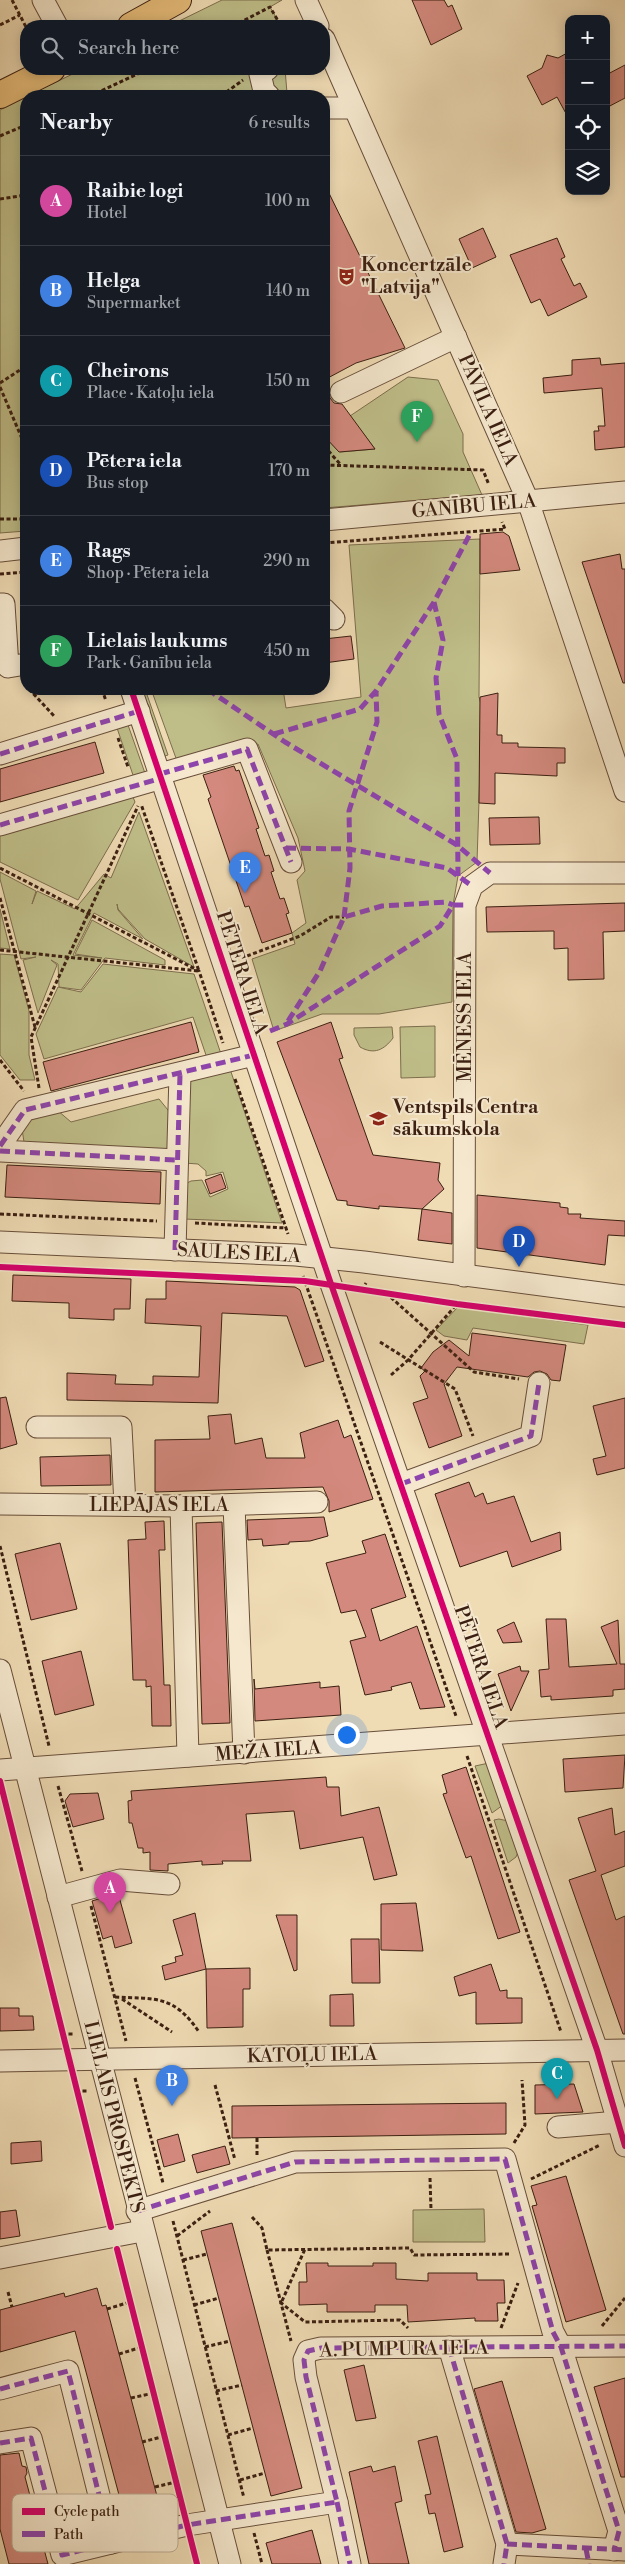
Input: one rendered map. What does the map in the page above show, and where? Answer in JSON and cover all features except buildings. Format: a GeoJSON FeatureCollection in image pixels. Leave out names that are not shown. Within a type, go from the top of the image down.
{"type":"FeatureCollection","features":[{"type":"Feature","properties":{"kind":"main road"},"geometry":{"type":"LineString","coordinates":[[142,20],[178,0]]}},
{"type":"Feature","properties":{"kind":"main road"},"geometry":{"type":"LineString","coordinates":[[0,94],[40,75]]}},
{"type":"Feature","properties":{"kind":"street"},"geometry":{"type":"LineString","coordinates":[[43,0],[54,20]]}},
{"type":"Feature","properties":{"kind":"street"},"geometry":{"type":"LineString","coordinates":[[306,0],[315,20]]}},
{"type":"Feature","properties":{"kind":"street","name":"PĀVILA IELA"},"geometry":{"type":"LineString","coordinates":[[330,53],[528,501],[625,791]]}},
{"type":"Feature","properties":{"kind":"street"},"geometry":{"type":"LineString","coordinates":[[260,75],[264,90]]}},
{"type":"Feature","properties":{"kind":"street"},"geometry":{"type":"LineString","coordinates":[[330,108],[354,108]]}},
{"type":"Feature","properties":{"kind":"street"},"geometry":{"type":"LineString","coordinates":[[342,392],[456,337]]}},
{"type":"Feature","properties":{"kind":"street","name":"GANĪBU IELA"},"geometry":{"type":"LineString","coordinates":[[330,519],[625,492]]}},
{"type":"Feature","properties":{"kind":"street"},"geometry":{"type":"LineString","coordinates":[[0,551],[20,549]]}},
{"type":"Feature","properties":{"kind":"street"},"geometry":{"type":"LineString","coordinates":[[0,604],[4,604],[12,667]]}},
{"type":"Feature","properties":{"kind":"street","name":"PĒTERA IELA"},"geometry":{"type":"LineString","coordinates":[[133,695],[322,1258],[489,1734],[597,2050],[625,2146]]}},
{"type":"Feature","properties":{"kind":"street"},"geometry":{"type":"LineString","coordinates":[[0,754],[139,711]]}},
{"type":"Feature","properties":{"kind":"street"},"geometry":{"type":"LineString","coordinates":[[0,825],[134,786],[247,749],[292,862]]}},
{"type":"Feature","properties":{"kind":"street","name":"MĒNESS IELA"},"geometry":{"type":"LineString","coordinates":[[464,1276],[465,905],[472,886],[490,873],[625,874]]}},
{"type":"Feature","properties":{"kind":"street"},"geometry":{"type":"LineString","coordinates":[[2,1145],[25,1110],[254,1055]]}},
{"type":"Feature","properties":{"kind":"street"},"geometry":{"type":"LineString","coordinates":[[175,1250],[180,1074]]}},
{"type":"Feature","properties":{"kind":"street"},"geometry":{"type":"LineString","coordinates":[[0,1115],[2,1145]]}},
{"type":"Feature","properties":{"kind":"street"},"geometry":{"type":"LineString","coordinates":[[2,1145],[177,1160]]}},
{"type":"Feature","properties":{"kind":"street","name":"SAULES IELA"},"geometry":{"type":"LineString","coordinates":[[0,1242],[296,1255],[625,1296]]}},
{"type":"Feature","properties":{"kind":"street"},"geometry":{"type":"LineString","coordinates":[[401,1484],[531,1436],[539,1382]]}},
{"type":"Feature","properties":{"kind":"street"},"geometry":{"type":"LineString","coordinates":[[38,1427],[121,1427],[125,1505]]}},
{"type":"Feature","properties":{"kind":"street","name":"LIEPĀJAS IELA"},"geometry":{"type":"LineString","coordinates":[[0,1504],[181,1506],[317,1502]]}},
{"type":"Feature","properties":{"kind":"street"},"geometry":{"type":"LineString","coordinates":[[234,1505],[244,1753]]}},
{"type":"Feature","properties":{"kind":"street"},"geometry":{"type":"LineString","coordinates":[[181,1506],[188,1756]]}},
{"type":"Feature","properties":{"kind":"street","name":"LIELAIS PROSPEKTS"},"geometry":{"type":"LineString","coordinates":[[0,1670],[142,2231],[230,2564]]}},
{"type":"Feature","properties":{"kind":"street","name":"MEŽA IELA"},"geometry":{"type":"LineString","coordinates":[[0,1770],[625,1724]]}},
{"type":"Feature","properties":{"kind":"street"},"geometry":{"type":"LineString","coordinates":[[58,1896],[120,1880],[169,1884]]}},
{"type":"Feature","properties":{"kind":"street","name":"KATOĻU IELA"},"geometry":{"type":"LineString","coordinates":[[0,2061],[625,2050]]}},
{"type":"Feature","properties":{"kind":"street"},"geometry":{"type":"LineString","coordinates":[[558,2127],[618,2122]]}},
{"type":"Feature","properties":{"kind":"street"},"geometry":{"type":"LineString","coordinates":[[137,2211],[295,2162],[505,2159],[530,2254],[619,2531],[620,2550],[588,2556],[505,2554],[449,2347]]}},
{"type":"Feature","properties":{"kind":"street"},"geometry":{"type":"LineString","coordinates":[[0,2258],[142,2231]]}},
{"type":"Feature","properties":{"kind":"street","name":"A. PUMPURA IELA"},"geometry":{"type":"LineString","coordinates":[[350,2564],[304,2360],[308,2351],[321,2348],[625,2346]]}},
{"type":"Feature","properties":{"kind":"street"},"geometry":{"type":"LineString","coordinates":[[0,2389],[68,2371],[99,2494]]}},
{"type":"Feature","properties":{"kind":"street"},"geometry":{"type":"LineString","coordinates":[[0,2443],[31,2438],[46,2494]]}},
{"type":"Feature","properties":{"kind":"street"},"geometry":{"type":"LineString","coordinates":[[178,2529],[218,2520],[337,2502]]}},
{"type":"Feature","properties":{"kind":"street"},"geometry":{"type":"LineString","coordinates":[[64,2560],[86,2552]]}},
{"type":"Feature","properties":{"kind":"path"},"geometry":{"type":"LineString","coordinates":[[12,0],[22,20]]}},
{"type":"Feature","properties":{"kind":"path"},"geometry":{"type":"LineString","coordinates":[[245,20],[270,7],[278,20]]}},
{"type":"Feature","properties":{"kind":"path"},"geometry":{"type":"LineString","coordinates":[[0,25],[20,15]]}},
{"type":"Feature","properties":{"kind":"path"},"geometry":{"type":"LineString","coordinates":[[103,90],[135,75]]}},
{"type":"Feature","properties":{"kind":"path"},"geometry":{"type":"LineString","coordinates":[[0,136],[20,127]]}},
{"type":"Feature","properties":{"kind":"path"},"geometry":{"type":"LineString","coordinates":[[0,199],[20,196]]}},
{"type":"Feature","properties":{"kind":"path"},"geometry":{"type":"LineString","coordinates":[[0,383],[20,370]]}},
{"type":"Feature","properties":{"kind":"path"},"geometry":{"type":"LineString","coordinates":[[0,387],[20,434]]}},
{"type":"Feature","properties":{"kind":"path"},"geometry":{"type":"LineString","coordinates":[[330,452],[341,464]]}},
{"type":"Feature","properties":{"kind":"path"},"geometry":{"type":"LineString","coordinates":[[330,465],[483,470],[492,492]]}},
{"type":"Feature","properties":{"kind":"path"},"geometry":{"type":"LineString","coordinates":[[330,543],[504,530],[501,518]]}},
{"type":"Feature","properties":{"kind":"path"},"geometry":{"type":"LineString","coordinates":[[0,519],[20,519]]}},
{"type":"Feature","properties":{"kind":"path"},"geometry":{"type":"LineString","coordinates":[[0,574],[20,572]]}},
{"type":"Feature","properties":{"kind":"path"},"geometry":{"type":"LineString","coordinates":[[34,695],[69,733]]}},
{"type":"Feature","properties":{"kind":"path"},"geometry":{"type":"LineString","coordinates":[[112,719],[134,786]]}},
{"type":"Feature","properties":{"kind":"path"},"geometry":{"type":"LineString","coordinates":[[38,1107],[32,1037],[140,801],[462,1736],[564,2039]]}},
{"type":"Feature","properties":{"kind":"path"},"geometry":{"type":"LineString","coordinates":[[0,868],[88,912],[198,971]]}},
{"type":"Feature","properties":{"kind":"path"},"geometry":{"type":"LineString","coordinates":[[0,898],[36,1028]]}},
{"type":"Feature","properties":{"kind":"path"},"geometry":{"type":"LineString","coordinates":[[247,956],[300,936],[331,917],[344,917]]}},
{"type":"Feature","properties":{"kind":"path"},"geometry":{"type":"LineString","coordinates":[[0,950],[198,971]]}},
{"type":"Feature","properties":{"kind":"path"},"geometry":{"type":"LineString","coordinates":[[0,1060],[38,1107]]}},
{"type":"Feature","properties":{"kind":"path"},"geometry":{"type":"LineString","coordinates":[[0,1214],[286,1228]]}},
{"type":"Feature","properties":{"kind":"path"},"geometry":{"type":"LineString","coordinates":[[295,1281],[331,1284],[370,1291]]}},
{"type":"Feature","properties":{"kind":"path"},"geometry":{"type":"LineString","coordinates":[[378,1292],[404,1296]]}},
{"type":"Feature","properties":{"kind":"path"},"geometry":{"type":"LineString","coordinates":[[386,1293],[474,1372],[539,1382]]}},
{"type":"Feature","properties":{"kind":"path"},"geometry":{"type":"LineString","coordinates":[[448,1302],[466,1305]]}},
{"type":"Feature","properties":{"kind":"path"},"geometry":{"type":"LineString","coordinates":[[391,1375],[408,1360],[457,1304]]}},
{"type":"Feature","properties":{"kind":"path"},"geometry":{"type":"LineString","coordinates":[[380,1342],[455,1389],[475,1441]]}},
{"type":"Feature","properties":{"kind":"path"},"geometry":{"type":"LineString","coordinates":[[0,1546],[50,1750]]}},
{"type":"Feature","properties":{"kind":"path"},"geometry":{"type":"LineString","coordinates":[[60,1792],[123,2032]]}},
{"type":"Feature","properties":{"kind":"path"},"geometry":{"type":"LineString","coordinates":[[115,1997],[170,2002],[188,2016],[199,2032]]}},
{"type":"Feature","properties":{"kind":"path"},"geometry":{"type":"LineString","coordinates":[[120,1998],[172,2032]]}},
{"type":"Feature","properties":{"kind":"path"},"geometry":{"type":"LineString","coordinates":[[60,2025],[79,2101]]}},
{"type":"Feature","properties":{"kind":"path"},"geometry":{"type":"LineString","coordinates":[[505,2159],[525,2125],[522,2080]]}},
{"type":"Feature","properties":{"kind":"path"},"geometry":{"type":"LineString","coordinates":[[215,2086],[239,2179]]}},
{"type":"Feature","properties":{"kind":"path"},"geometry":{"type":"LineString","coordinates":[[132,2089],[138,2087],[165,2192]]}},
{"type":"Feature","properties":{"kind":"path"},"geometry":{"type":"LineString","coordinates":[[513,2188],[600,2145]]}},
{"type":"Feature","properties":{"kind":"path"},"geometry":{"type":"LineString","coordinates":[[430,2160],[431,2210]]}},
{"type":"Feature","properties":{"kind":"path"},"geometry":{"type":"LineString","coordinates":[[252,2217],[262,2228],[294,2350],[304,2360]]}},
{"type":"Feature","properties":{"kind":"path"},"geometry":{"type":"LineString","coordinates":[[172,2219],[262,2564]]}},
{"type":"Feature","properties":{"kind":"path"},"geometry":{"type":"LineString","coordinates":[[267,2250],[410,2248],[414,2255],[530,2254],[501,2329]]}},
{"type":"Feature","properties":{"kind":"path"},"geometry":{"type":"LineString","coordinates":[[281,2301],[305,2249]]}},
{"type":"Feature","properties":{"kind":"path"},"geometry":{"type":"LineString","coordinates":[[183,2260],[207,2254]]}},
{"type":"Feature","properties":{"kind":"path"},"geometry":{"type":"LineString","coordinates":[[8,2292],[12,2307]]}},
{"type":"Feature","properties":{"kind":"path"},"geometry":{"type":"LineString","coordinates":[[128,2293],[132,2311]]}},
{"type":"Feature","properties":{"kind":"path"},"geometry":{"type":"LineString","coordinates":[[194,2305],[219,2298]]}},
{"type":"Feature","properties":{"kind":"path"},"geometry":{"type":"LineString","coordinates":[[602,2327],[625,2298]]}},
{"type":"Feature","properties":{"kind":"path"},"geometry":{"type":"LineString","coordinates":[[281,2301],[305,2322],[400,2320],[409,2329]]}},
{"type":"Feature","properties":{"kind":"path"},"geometry":{"type":"LineString","coordinates":[[107,2308],[130,2302]]}},
{"type":"Feature","properties":{"kind":"path"},"geometry":{"type":"LineString","coordinates":[[140,2338],[144,2356]]}},
{"type":"Feature","properties":{"kind":"path"},"geometry":{"type":"LineString","coordinates":[[206,2347],[230,2341]]}},
{"type":"Feature","properties":{"kind":"path"},"geometry":{"type":"LineString","coordinates":[[119,2354],[142,2347]]}},
{"type":"Feature","properties":{"kind":"path"},"geometry":{"type":"LineString","coordinates":[[151,2384],[156,2401]]}},
{"type":"Feature","properties":{"kind":"path"},"geometry":{"type":"LineString","coordinates":[[216,2391],[242,2385]]}},
{"type":"Feature","properties":{"kind":"path"},"geometry":{"type":"LineString","coordinates":[[131,2398],[154,2393]]}},
{"type":"Feature","properties":{"kind":"path"},"geometry":{"type":"LineString","coordinates":[[162,2427],[167,2445]]}},
{"type":"Feature","properties":{"kind":"path"},"geometry":{"type":"LineString","coordinates":[[228,2435],[253,2428]]}},
{"type":"Feature","properties":{"kind":"path"},"geometry":{"type":"LineString","coordinates":[[142,2442],[164,2436]]}},
{"type":"Feature","properties":{"kind":"path"},"geometry":{"type":"LineString","coordinates":[[174,2473],[179,2490]]}},
{"type":"Feature","properties":{"kind":"path"},"geometry":{"type":"LineString","coordinates":[[240,2480],[266,2473]]}},
{"type":"Feature","properties":{"kind":"path"},"geometry":{"type":"LineString","coordinates":[[155,2487],[176,2482]]}},
{"type":"Feature","properties":{"kind":"shaded area"},"geometry":{"type":"Polygon","coordinates":[[[222,0],[282,0],[270,7],[278,20],[181,20],[222,0]]]}},
{"type":"Feature","properties":{"kind":"shaded area"},"geometry":{"type":"Polygon","coordinates":[[[71,75],[286,75],[287,90],[39,90],[71,75]]]}},
{"type":"Feature","properties":{"kind":"shaded area"},"geometry":{"type":"Polygon","coordinates":[[[20,100],[20,531],[0,533],[0,110],[20,100]]]}},
{"type":"Feature","properties":{"kind":"shaded area"},"geometry":{"type":"Polygon","coordinates":[[[408,377],[438,380],[463,434],[463,452],[482,495],[330,508],[330,442],[340,452],[375,449],[350,416],[408,377]]]}},
{"type":"Feature","properties":{"kind":"shaded area"},"geometry":{"type":"Polygon","coordinates":[[[480,539],[479,697],[482,708],[477,862],[458,876],[453,905],[452,1002],[379,1014],[322,1014],[274,1031],[252,959],[295,944],[292,933],[306,923],[297,880],[305,871],[298,838],[258,744],[177,761],[153,695],[284,695],[286,708],[361,697],[349,545],[480,539]]]}},
{"type":"Feature","properties":{"kind":"shaded area"},"geometry":{"type":"Polygon","coordinates":[[[137,695],[147,695],[168,755],[162,757],[137,695]]]}},
{"type":"Feature","properties":{"kind":"shaded area"},"geometry":{"type":"Polygon","coordinates":[[[116,725],[128,725],[146,776],[135,781],[116,725]]]}},
{"type":"Feature","properties":{"kind":"shaded area"},"geometry":{"type":"Polygon","coordinates":[[[133,797],[135,802],[78,900],[0,862],[0,835],[133,797]]]}},
{"type":"Feature","properties":{"kind":"shaded area"},"geometry":{"type":"Polygon","coordinates":[[[139,812],[194,967],[145,939],[118,909],[117,904],[118,910],[143,939],[94,913],[73,955],[102,958],[75,954],[92,920],[165,960],[165,965],[105,958],[81,990],[59,987],[58,964],[51,960],[57,965],[38,1013],[23,960],[36,957],[21,959],[0,879],[0,872],[36,891],[32,904],[37,891],[75,909],[104,874],[111,878],[139,812]]]}},
{"type":"Feature","properties":{"kind":"shaded area"},"geometry":{"type":"Polygon","coordinates":[[[0,909],[10,949],[0,948],[0,909]]]}},
{"type":"Feature","properties":{"kind":"shaded area"},"geometry":{"type":"Polygon","coordinates":[[[0,954],[14,955],[29,1011],[29,1055],[35,1080],[20,1080],[0,1055],[0,954]]]}},
{"type":"Feature","properties":{"kind":"shaded area"},"geometry":{"type":"Polygon","coordinates":[[[103,964],[194,974],[221,1054],[207,1058],[193,1017],[44,1059],[36,1034],[58,987],[81,992],[103,964]]]}},
{"type":"Feature","properties":{"kind":"shaded area"},"geometry":{"type":"Polygon","coordinates":[[[435,1026],[435,1077],[401,1078],[400,1027],[435,1026]]]}},
{"type":"Feature","properties":{"kind":"shaded area"},"geometry":{"type":"Polygon","coordinates":[[[392,1027],[393,1038],[386,1046],[374,1051],[360,1047],[354,1035],[354,1028],[392,1027]]]}},
{"type":"Feature","properties":{"kind":"shaded area"},"geometry":{"type":"Polygon","coordinates":[[[229,1066],[282,1223],[184,1219],[183,1185],[191,1181],[202,1180],[210,1197],[228,1189],[223,1172],[206,1176],[206,1171],[198,1164],[184,1163],[186,1077],[229,1066]]]}},
{"type":"Feature","properties":{"kind":"shaded area"},"geometry":{"type":"Polygon","coordinates":[[[159,1099],[172,1115],[170,1150],[24,1142],[22,1129],[28,1120],[57,1110],[71,1122],[159,1099]]]}},
{"type":"Feature","properties":{"kind":"shaded area"},"geometry":{"type":"Polygon","coordinates":[[[458,1307],[588,1325],[584,1344],[473,1328],[467,1340],[444,1336],[436,1330],[458,1307]]]}},
{"type":"Feature","properties":{"kind":"shaded area"},"geometry":{"type":"Polygon","coordinates":[[[489,1763],[503,1805],[492,1813],[475,1766],[489,1763]]]}},
{"type":"Feature","properties":{"kind":"shaded area"},"geometry":{"type":"Polygon","coordinates":[[[494,1820],[508,1821],[518,1852],[516,1857],[508,1863],[494,1820]]]}},
{"type":"Feature","properties":{"kind":"shaded area"},"geometry":{"type":"Polygon","coordinates":[[[484,2209],[485,2242],[413,2242],[413,2210],[484,2209]]]}},
{"type":"Feature","properties":{"kind":"marked path"},"geometry":{"type":"LineString","coordinates":[[274,734],[360,709],[376,691],[434,602],[471,532]]}},
{"type":"Feature","properties":{"kind":"marked path"},"geometry":{"type":"LineString","coordinates":[[434,602],[443,640],[436,678],[439,714],[457,759],[458,876]]}},
{"type":"Feature","properties":{"kind":"marked path"},"geometry":{"type":"LineString","coordinates":[[344,917],[350,868],[349,811],[377,722],[376,691]]}},
{"type":"Feature","properties":{"kind":"marked path"},"geometry":{"type":"LineString","coordinates":[[216,695],[285,742],[457,845],[490,873]]}},
{"type":"Feature","properties":{"kind":"marked path"},"geometry":{"type":"LineString","coordinates":[[0,754],[139,711]]}},
{"type":"Feature","properties":{"kind":"marked path"},"geometry":{"type":"LineString","coordinates":[[160,774],[247,749],[291,862]]}},
{"type":"Feature","properties":{"kind":"marked path"},"geometry":{"type":"LineString","coordinates":[[0,825],[162,778]]}},
{"type":"Feature","properties":{"kind":"marked path"},"geometry":{"type":"LineString","coordinates":[[286,848],[349,849],[447,868],[472,886]]}},
{"type":"Feature","properties":{"kind":"marked path"},"geometry":{"type":"LineString","coordinates":[[288,1021],[320,971],[344,917],[382,906],[446,902],[453,905]]}},
{"type":"Feature","properties":{"kind":"marked path"},"geometry":{"type":"LineString","coordinates":[[270,1031],[287,1024],[440,926],[453,905],[465,905]]}},
{"type":"Feature","properties":{"kind":"marked path"},"geometry":{"type":"LineString","coordinates":[[0,1146],[25,1110],[254,1055]]}},
{"type":"Feature","properties":{"kind":"marked path"},"geometry":{"type":"LineString","coordinates":[[175,1250],[180,1074]]}},
{"type":"Feature","properties":{"kind":"marked path"},"geometry":{"type":"LineString","coordinates":[[0,1151],[177,1160]]}},
{"type":"Feature","properties":{"kind":"marked path"},"geometry":{"type":"LineString","coordinates":[[401,1484],[531,1436],[539,1383]]}},
{"type":"Feature","properties":{"kind":"marked path"},"geometry":{"type":"LineString","coordinates":[[137,2211],[295,2162],[505,2159],[553,2332],[561,2347],[619,2531],[614,2550]]}},
{"type":"Feature","properties":{"kind":"marked path"},"geometry":{"type":"LineString","coordinates":[[178,2527],[337,2502],[306,2377],[304,2360],[308,2351],[321,2348],[625,2346]]}},
{"type":"Feature","properties":{"kind":"marked path"},"geometry":{"type":"LineString","coordinates":[[449,2347],[507,2544],[504,2564]]}},
{"type":"Feature","properties":{"kind":"marked path"},"geometry":{"type":"LineString","coordinates":[[0,2389],[68,2371],[99,2494]]}},
{"type":"Feature","properties":{"kind":"marked path"},"geometry":{"type":"LineString","coordinates":[[0,2443],[31,2438],[46,2494]]}},
{"type":"Feature","properties":{"kind":"marked path"},"geometry":{"type":"LineString","coordinates":[[337,2502],[350,2564]]}},
{"type":"Feature","properties":{"kind":"marked path"},"geometry":{"type":"LineString","coordinates":[[507,2544],[625,2550]]}},
{"type":"Feature","properties":{"kind":"marked path"},"geometry":{"type":"LineString","coordinates":[[586,2549],[589,2564]]}},
{"type":"Feature","properties":{"kind":"marked path"},"geometry":{"type":"LineString","coordinates":[[61,2552],[62,2555],[74,2552]]}},
{"type":"Feature","properties":{"kind":"cycle path"},"geometry":{"type":"LineString","coordinates":[[133,695],[331,1284],[597,2050],[625,2146]]}},
{"type":"Feature","properties":{"kind":"cycle path"},"geometry":{"type":"LineString","coordinates":[[0,1267],[305,1281],[457,1304],[625,1325]]}},
{"type":"Feature","properties":{"kind":"cycle path"},"geometry":{"type":"LineString","coordinates":[[0,1781],[111,2227]]}},
{"type":"Feature","properties":{"kind":"cycle path"},"geometry":{"type":"LineString","coordinates":[[117,2249],[197,2564]]}},
{"type":"Feature","properties":{"kind":"place","name":"Koncertzāle \"Latvija\""},"geometry":{"type":"Point","coordinates":[347,276]}},
{"type":"Feature","properties":{"kind":"place","name":"Lielais laukums"},"geometry":{"type":"Point","coordinates":[417,442]}},
{"type":"Feature","properties":{"kind":"place","name":"Rags"},"geometry":{"type":"Point","coordinates":[245,893]}},
{"type":"Feature","properties":{"kind":"place","name":"Ventspils Centra sākumskola"},"geometry":{"type":"Point","coordinates":[379,1118]}},
{"type":"Feature","properties":{"kind":"place","name":"Pētera iela"},"geometry":{"type":"Point","coordinates":[519,1267]}},
{"type":"Feature","properties":{"kind":"place","name":"Raibie logi"},"geometry":{"type":"Point","coordinates":[110,1913]}},
{"type":"Feature","properties":{"kind":"place","name":"Cheirons"},"geometry":{"type":"Point","coordinates":[557,2099]}},
{"type":"Feature","properties":{"kind":"place","name":"Helga"},"geometry":{"type":"Point","coordinates":[172,2106]}}]}
